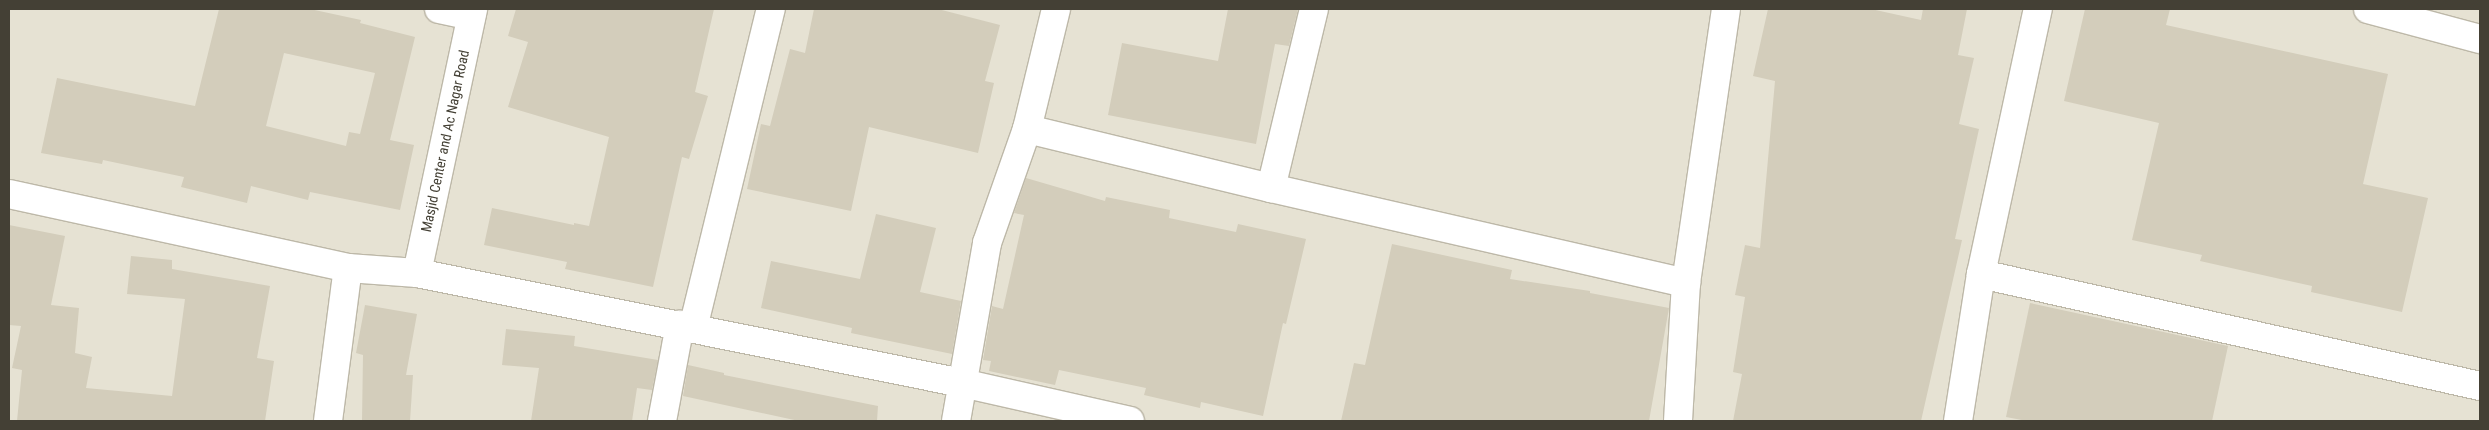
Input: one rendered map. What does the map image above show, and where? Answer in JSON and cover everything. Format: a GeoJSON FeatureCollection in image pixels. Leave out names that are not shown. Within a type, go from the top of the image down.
{"type":"FeatureCollection","features":[{"type":"Feature","properties":{"kind":"street"},"geometry":{"type":"LineString","coordinates":[[439,9],[472,12]]}},
{"type":"Feature","properties":{"kind":"street"},"geometry":{"type":"LineString","coordinates":[[662,421],[771,9]]}},
{"type":"Feature","properties":{"kind":"street"},"geometry":{"type":"LineString","coordinates":[[956,421],[987,243],[1027,129],[1056,9]]}},
{"type":"Feature","properties":{"kind":"street"},"geometry":{"type":"LineString","coordinates":[[1272,188],[1314,9]]}},
{"type":"Feature","properties":{"kind":"street"},"geometry":{"type":"LineString","coordinates":[[1678,421],[1686,283],[1726,9]]}},
{"type":"Feature","properties":{"kind":"street"},"geometry":{"type":"LineString","coordinates":[[1958,421],[1981,274],[2038,9]]}},
{"type":"Feature","properties":{"kind":"street"},"geometry":{"type":"LineString","coordinates":[[2368,9],[2480,39]]}},
{"type":"Feature","properties":{"kind":"street","name":"Masjid Center and Ac Nagar Road"},"geometry":{"type":"LineString","coordinates":[[417,273],[472,12]]}},
{"type":"Feature","properties":{"kind":"street"},"geometry":{"type":"LineString","coordinates":[[1027,129],[1272,188],[1686,283]]}},
{"type":"Feature","properties":{"kind":"street"},"geometry":{"type":"LineString","coordinates":[[9,194],[348,268],[417,273],[962,383],[1130,421]]}},
{"type":"Feature","properties":{"kind":"street"},"geometry":{"type":"LineString","coordinates":[[328,421],[348,268]]}},
{"type":"Feature","properties":{"kind":"street"},"geometry":{"type":"LineString","coordinates":[[1981,274],[2480,386]]}},
{"type":"Feature","properties":{"kind":"shaded area"},"geometry":{"type":"Polygon","coordinates":[[[9,9],[2480,9],[2480,421],[9,421],[9,9]]]}},
{"type":"Feature","properties":{"kind":"building"},"geometry":{"type":"Polygon","coordinates":[[[219,9],[310,9],[361,20],[360,23],[415,37],[390,140],[414,145],[400,210],[310,192],[308,200],[251,186],[247,203],[181,187],[184,177],[103,160],[102,164],[41,153],[57,78],[195,106],[219,9]],[[284,53],[266,126],[346,146],[349,132],[360,134],[375,73],[284,53]]]}},
{"type":"Feature","properties":{"kind":"building"},"geometry":{"type":"Polygon","coordinates":[[[516,9],[714,9],[695,92],[708,96],[689,159],[682,157],[653,287],[565,269],[567,262],[484,245],[492,208],[574,225],[574,223],[589,226],[609,137],[508,107],[528,42],[508,36],[516,9]]]}},
{"type":"Feature","properties":{"kind":"building"},"geometry":{"type":"Polygon","coordinates":[[[814,9],[938,9],[1000,25],[985,81],[994,83],[978,153],[869,127],[851,211],[747,189],[761,124],[770,126],[790,49],[805,53],[814,9]]]}},
{"type":"Feature","properties":{"kind":"building"},"geometry":{"type":"Polygon","coordinates":[[[1228,9],[1298,9],[1289,46],[1275,44],[1256,144],[1108,115],[1122,43],[1218,61],[1228,9]]]}},
{"type":"Feature","properties":{"kind":"building"},"geometry":{"type":"Polygon","coordinates":[[[1768,9],[1871,9],[1921,20],[1923,9],[1967,9],[1958,55],[1974,58],[1959,124],[1979,129],[1955,239],[1962,240],[1921,421],[1733,421],[1742,374],[1733,372],[1745,297],[1735,295],[1745,245],[1760,248],[1775,81],[1753,76],[1768,9]]]}},
{"type":"Feature","properties":{"kind":"building"},"geometry":{"type":"Polygon","coordinates":[[[2085,9],[2170,9],[2166,25],[2388,74],[2363,184],[2428,198],[2402,312],[2311,292],[2312,286],[2200,261],[2202,255],[2132,240],[2159,123],[2064,101],[2085,9]]]}},
{"type":"Feature","properties":{"kind":"building"},"geometry":{"type":"Polygon","coordinates":[[[1026,178],[1105,201],[1106,197],[1170,210],[1169,218],[1236,232],[1238,224],[1306,239],[1286,324],[1283,323],[1263,416],[1201,402],[1200,408],[1144,395],[1146,388],[1059,370],[1055,385],[989,371],[991,361],[983,360],[992,306],[1003,309],[1024,215],[1014,213],[1026,178]]]}},
{"type":"Feature","properties":{"kind":"building"},"geometry":{"type":"Polygon","coordinates":[[[876,214],[936,228],[920,292],[961,301],[952,354],[851,333],[852,328],[761,308],[771,261],[860,279],[876,214]]]}},
{"type":"Feature","properties":{"kind":"building"},"geometry":{"type":"Polygon","coordinates":[[[9,225],[65,236],[51,305],[79,308],[75,353],[92,357],[86,388],[172,396],[185,299],[127,294],[131,256],[172,260],[172,269],[270,286],[257,358],[274,361],[265,421],[17,421],[22,370],[12,368],[21,326],[9,325],[9,225]]]}},
{"type":"Feature","properties":{"kind":"building"},"geometry":{"type":"Polygon","coordinates":[[[1392,244],[1512,270],[1510,279],[1590,291],[1590,293],[1669,308],[1649,421],[1341,421],[1354,363],[1365,365],[1392,244]]]}},
{"type":"Feature","properties":{"kind":"building"},"geometry":{"type":"Polygon","coordinates":[[[2030,303],[2228,346],[2212,421],[2027,421],[2006,417],[2030,303]]]}},
{"type":"Feature","properties":{"kind":"building"},"geometry":{"type":"Polygon","coordinates":[[[365,305],[417,314],[406,375],[413,375],[410,421],[362,421],[363,355],[356,353],[365,305]]]}},
{"type":"Feature","properties":{"kind":"building"},"geometry":{"type":"Polygon","coordinates":[[[506,329],[575,336],[574,346],[658,360],[652,390],[637,388],[632,421],[531,421],[539,368],[502,365],[506,329]]]}},
{"type":"Feature","properties":{"kind":"building"},"geometry":{"type":"Polygon","coordinates":[[[688,365],[724,373],[724,375],[878,406],[877,421],[799,421],[683,396],[688,365]]]}}]}
